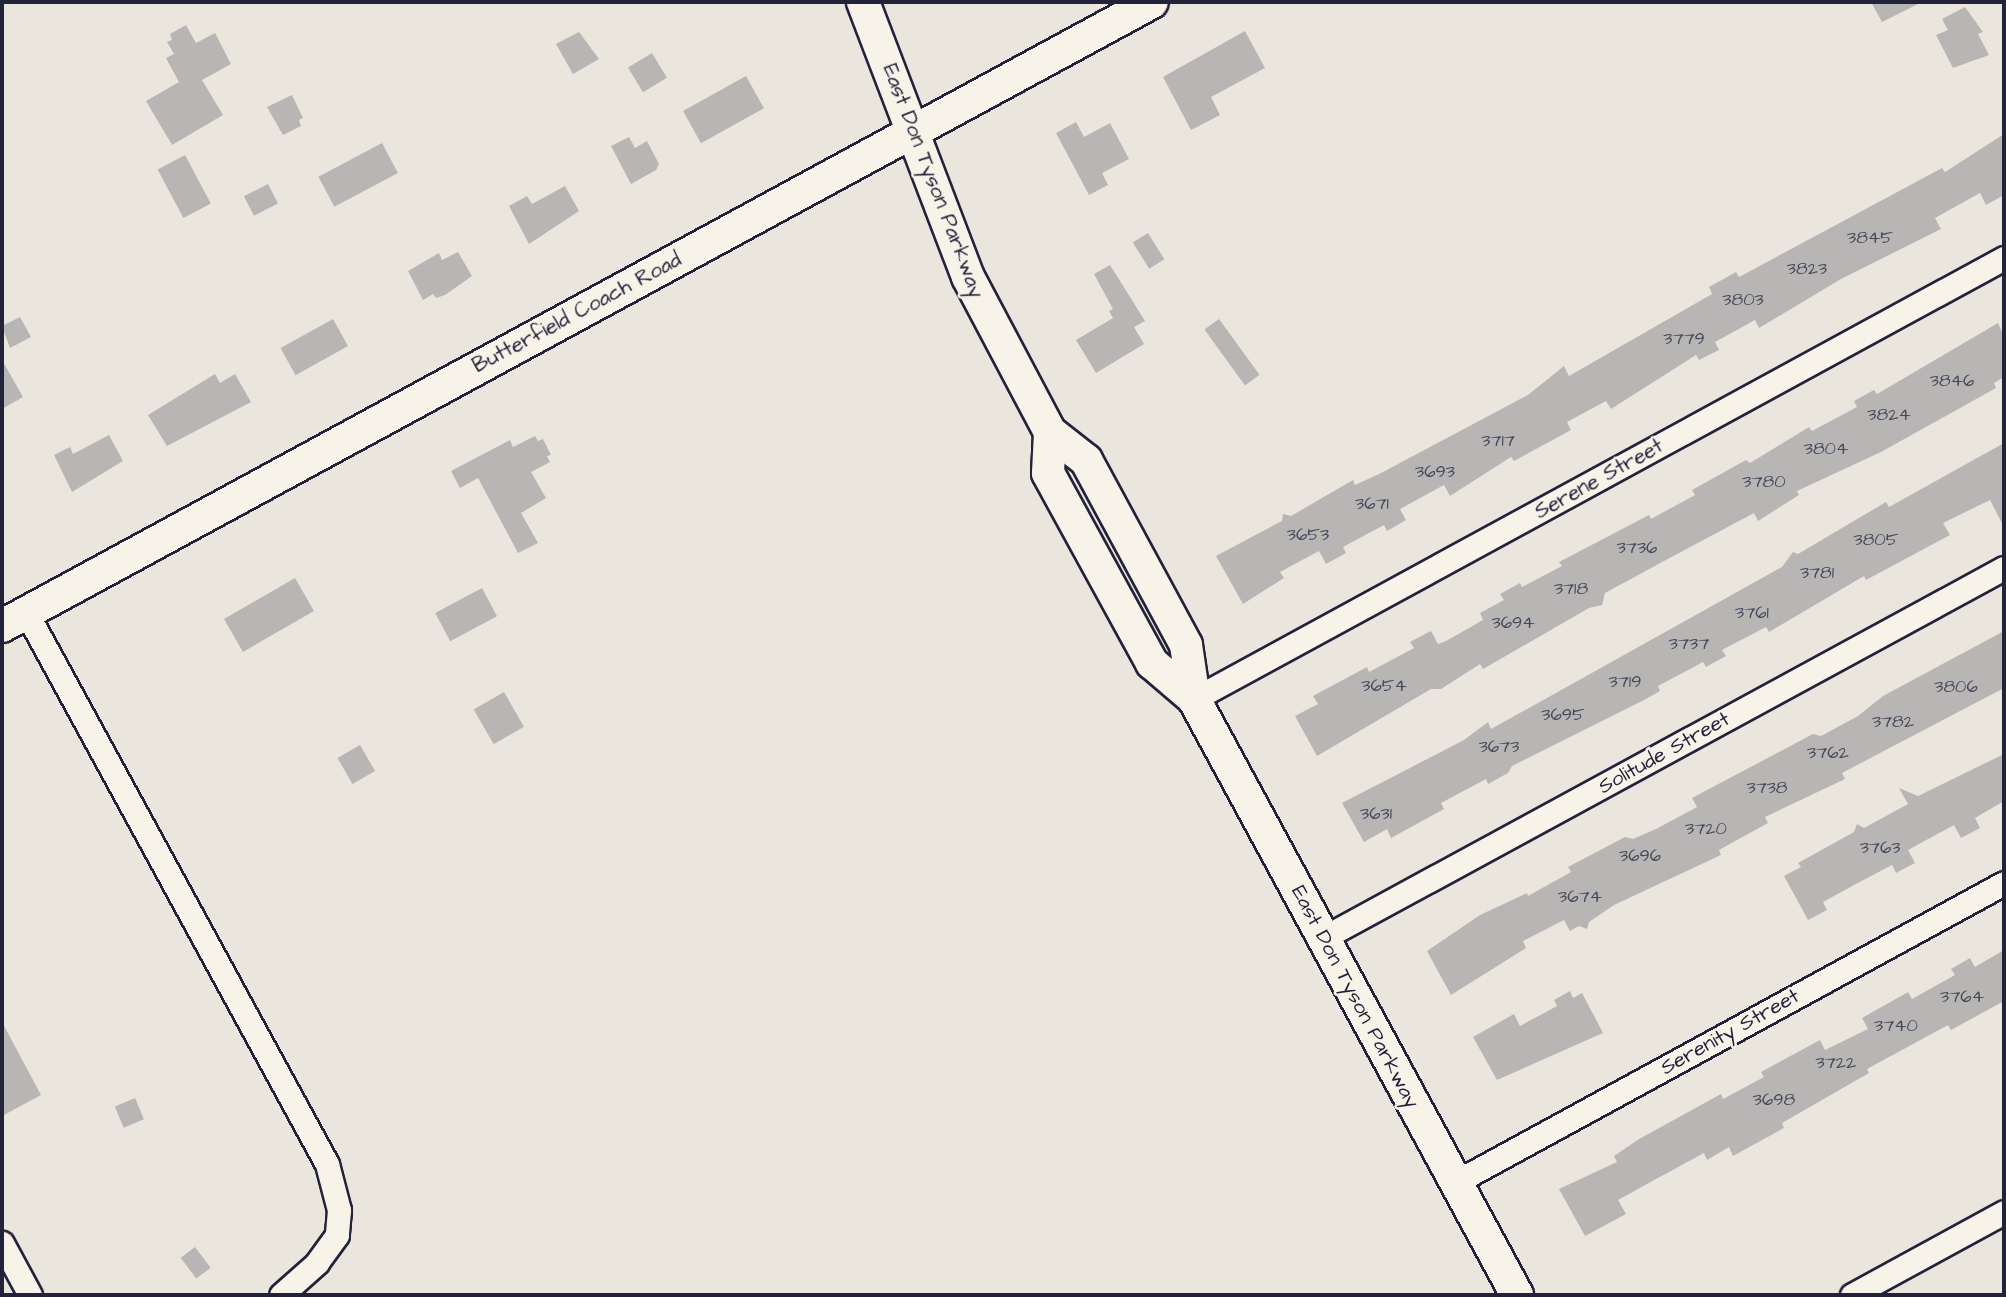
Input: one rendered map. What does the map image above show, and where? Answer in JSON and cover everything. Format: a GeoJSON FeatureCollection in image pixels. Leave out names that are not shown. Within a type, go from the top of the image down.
{"type":"FeatureCollection","features":[{"type":"Feature","properties":{"kind":"main road","name":"East Don Tyson Parkway"},"geometry":{"type":"LineString","coordinates":[[863,2],[968,277],[1050,432],[1086,460],[1099,483],[1186,645],[1194,699],[1517,1295]]}},
{"type":"Feature","properties":{"kind":"main road","name":"Butterfield Coach Road"},"geometry":{"type":"LineString","coordinates":[[14,619],[1152,2]]}},
{"type":"Feature","properties":{"kind":"street","name":"Serene Street"},"geometry":{"type":"LineString","coordinates":[[1194,699],[2004,258]]}},
{"type":"Feature","properties":{"kind":"street","name":"Solitude Street"},"geometry":{"type":"LineString","coordinates":[[1323,938],[2004,568]]}},
{"type":"Feature","properties":{"kind":"street"},"geometry":{"type":"LineString","coordinates":[[14,619],[327,1164],[339,1210],[338,1235],[317,1263],[281,1295]]}},
{"type":"Feature","properties":{"kind":"street","name":"Serenity Street"},"geometry":{"type":"LineString","coordinates":[[1456,1182],[2004,883]]}},
{"type":"Feature","properties":{"kind":"street"},"geometry":{"type":"LineString","coordinates":[[1852,1295],[2004,1212]]}},
{"type":"Feature","properties":{"kind":"street"},"geometry":{"type":"LineString","coordinates":[[2,1243],[30,1295]]}},
{"type":"Feature","properties":{"kind":"building"},"geometry":{"type":"Polygon","coordinates":[[[1871,2],[1922,2],[1882,22],[1871,2]]]}},
{"type":"Feature","properties":{"kind":"building"},"geometry":{"type":"Polygon","coordinates":[[[1965,7],[1983,32],[1978,34],[1989,55],[1953,68],[1936,35],[1948,30],[1942,19],[1965,7]]]}},
{"type":"Feature","properties":{"kind":"building"},"geometry":{"type":"Polygon","coordinates":[[[186,25],[196,43],[215,33],[231,64],[202,80],[223,115],[172,145],[146,101],[179,82],[166,58],[174,54],[167,42],[172,40],[170,34],[186,25]]]}},
{"type":"Feature","properties":{"kind":"building"},"geometry":{"type":"Polygon","coordinates":[[[1245,31],[1265,68],[1211,97],[1220,115],[1191,130],[1163,77],[1245,31]]]}},
{"type":"Feature","properties":{"kind":"building"},"geometry":{"type":"Polygon","coordinates":[[[579,32],[599,59],[573,74],[556,44],[579,32]]]}},
{"type":"Feature","properties":{"kind":"building"},"geometry":{"type":"Polygon","coordinates":[[[652,53],[667,78],[643,92],[628,67],[652,53]]]}},
{"type":"Feature","properties":{"kind":"building"},"geometry":{"type":"Polygon","coordinates":[[[746,76],[764,108],[701,143],[683,111],[746,76]]]}},
{"type":"Feature","properties":{"kind":"building"},"geometry":{"type":"Polygon","coordinates":[[[292,95],[303,118],[299,120],[301,126],[283,135],[267,107],[292,95]]]}},
{"type":"Feature","properties":{"kind":"building"},"geometry":{"type":"Polygon","coordinates":[[[1076,122],[1084,137],[1110,123],[1129,159],[1102,173],[1108,185],[1089,195],[1056,133],[1076,122]]]}},
{"type":"Feature","properties":{"kind":"building"},"geometry":{"type":"Polygon","coordinates":[[[2004,134],[2004,195],[1986,205],[1980,193],[1935,218],[1941,229],[1841,279],[1759,328],[1755,320],[1715,342],[1719,350],[1699,360],[1696,355],[1611,409],[1606,401],[1567,422],[1571,430],[1514,461],[1511,457],[1450,496],[1444,485],[1400,509],[1406,520],[1387,531],[1384,525],[1343,547],[1346,553],[1326,564],[1319,551],[1280,572],[1284,578],[1243,604],[1216,556],[1282,521],[1283,514],[1291,516],[1353,480],[1355,485],[1381,473],[1528,395],[1564,366],[1569,376],[1712,294],[1709,287],[1736,272],[1739,277],[1942,168],[1945,172],[2004,134]]]}},
{"type":"Feature","properties":{"kind":"building"},"geometry":{"type":"Polygon","coordinates":[[[629,137],[635,148],[647,141],[659,164],[656,170],[631,184],[611,146],[629,137]]]}},
{"type":"Feature","properties":{"kind":"building"},"geometry":{"type":"Polygon","coordinates":[[[382,143],[398,173],[334,207],[318,177],[382,143]]]}},
{"type":"Feature","properties":{"kind":"building"},"geometry":{"type":"Polygon","coordinates":[[[185,155],[211,204],[183,218],[158,170],[185,155]]]}},
{"type":"Feature","properties":{"kind":"building"},"geometry":{"type":"Polygon","coordinates":[[[268,184],[278,204],[254,216],[244,196],[268,184]]]}},
{"type":"Feature","properties":{"kind":"building"},"geometry":{"type":"Polygon","coordinates":[[[565,186],[579,211],[529,244],[509,206],[527,196],[532,204],[565,186]]]}},
{"type":"Feature","properties":{"kind":"building"},"geometry":{"type":"Polygon","coordinates":[[[1148,233],[1164,259],[1149,269],[1133,243],[1148,233]]]}},
{"type":"Feature","properties":{"kind":"building"},"geometry":{"type":"Polygon","coordinates":[[[458,252],[472,276],[445,295],[436,298],[433,294],[423,300],[408,271],[439,253],[442,260],[458,252]]]}},
{"type":"Feature","properties":{"kind":"building"},"geometry":{"type":"Polygon","coordinates":[[[1110,265],[1145,321],[1134,327],[1144,344],[1096,373],[1076,340],[1113,318],[1109,311],[1113,309],[1094,274],[1110,265]]]}},
{"type":"Feature","properties":{"kind":"building"},"geometry":{"type":"Polygon","coordinates":[[[20,317],[31,337],[10,348],[2,326],[20,317]]]}},
{"type":"Feature","properties":{"kind":"building"},"geometry":{"type":"Polygon","coordinates":[[[333,319],[348,346],[296,375],[281,348],[333,319]]]}},
{"type":"Feature","properties":{"kind":"building"},"geometry":{"type":"Polygon","coordinates":[[[1219,319],[1260,375],[1245,385],[1204,330],[1219,319]]]}},
{"type":"Feature","properties":{"kind":"building"},"geometry":{"type":"Polygon","coordinates":[[[1998,323],[2004,336],[2004,377],[1994,383],[1996,388],[1881,452],[1797,491],[1799,495],[1758,521],[1754,513],[1664,561],[1605,593],[1602,605],[1589,608],[1483,669],[1480,664],[1441,689],[1431,689],[1317,756],[1295,716],[1318,704],[1313,696],[1367,667],[1369,672],[1414,648],[1410,642],[1431,631],[1438,644],[1446,641],[1483,620],[1480,613],[1504,600],[1500,594],[1520,583],[1522,587],[1562,566],[1559,562],[1649,515],[1651,519],[1695,495],[1692,490],[1746,460],[1750,463],[1809,427],[1812,431],[1857,407],[1854,401],[1874,390],[1877,394],[1998,323]]]}},
{"type":"Feature","properties":{"kind":"building"},"geometry":{"type":"Polygon","coordinates":[[[2,360],[23,397],[2,409],[2,360]]]}},
{"type":"Feature","properties":{"kind":"building"},"geometry":{"type":"Polygon","coordinates":[[[215,374],[220,383],[235,374],[251,402],[167,446],[148,415],[215,374]]]}},
{"type":"Feature","properties":{"kind":"building"},"geometry":{"type":"Polygon","coordinates":[[[109,435],[123,461],[72,492],[54,455],[70,447],[73,454],[109,435]]]}},
{"type":"Feature","properties":{"kind":"building"},"geometry":{"type":"Polygon","coordinates":[[[535,436],[538,441],[543,439],[551,455],[547,456],[550,462],[531,472],[546,498],[521,513],[538,543],[518,553],[478,478],[460,488],[451,471],[510,440],[513,447],[535,436]]]}},
{"type":"Feature","properties":{"kind":"building"},"geometry":{"type":"Polygon","coordinates":[[[2004,443],[2004,527],[1990,500],[1943,523],[1950,535],[1866,580],[1864,576],[1769,632],[1766,627],[1722,650],[1726,656],[1706,667],[1703,662],[1658,686],[1660,691],[1512,766],[1508,773],[1488,784],[1486,779],[1441,803],[1444,809],[1391,838],[1387,829],[1364,842],[1342,803],[1464,740],[1488,722],[1491,729],[1782,567],[1793,552],[1798,554],[1886,502],[1889,507],[2004,443]]]}},
{"type":"Feature","properties":{"kind":"building"},"geometry":{"type":"Polygon","coordinates":[[[295,578],[314,611],[243,652],[224,619],[295,578]]]}},
{"type":"Feature","properties":{"kind":"building"},"geometry":{"type":"Polygon","coordinates":[[[482,588],[497,616],[450,641],[435,613],[482,588]]]}},
{"type":"Feature","properties":{"kind":"building"},"geometry":{"type":"Polygon","coordinates":[[[2004,631],[2004,688],[1842,773],[1845,779],[1765,817],[1768,823],[1719,850],[1721,855],[1614,905],[1589,922],[1587,929],[1579,926],[1570,931],[1564,920],[1523,941],[1526,948],[1451,995],[1427,951],[1480,915],[1527,893],[1528,896],[1571,872],[1568,867],[1625,837],[1633,839],[1697,807],[1692,798],[1813,734],[1821,736],[1858,716],[1883,696],[2004,631]]]}},
{"type":"Feature","properties":{"kind":"building"},"geometry":{"type":"Polygon","coordinates":[[[504,692],[524,727],[494,744],[474,710],[504,692]]]}},
{"type":"Feature","properties":{"kind":"building"},"geometry":{"type":"Polygon","coordinates":[[[360,745],[375,771],[352,784],[337,758],[360,745]]]}},
{"type":"Feature","properties":{"kind":"building"},"geometry":{"type":"Polygon","coordinates":[[[2004,754],[2004,801],[1975,818],[1980,828],[1961,838],[1954,825],[1908,850],[1915,863],[1896,873],[1892,865],[1854,885],[1823,902],[1827,910],[1808,920],[1784,876],[1801,867],[1798,863],[1854,832],[1857,824],[1864,828],[1908,804],[1899,788],[1918,796],[2004,754]]]}},
{"type":"Feature","properties":{"kind":"building"},"geometry":{"type":"Polygon","coordinates":[[[2004,950],[2004,1001],[1951,1030],[1948,1025],[1867,1069],[1869,1073],[1782,1123],[1784,1128],[1733,1156],[1729,1147],[1707,1160],[1704,1153],[1618,1200],[1626,1214],[1585,1236],[1559,1189],[1617,1162],[1614,1156],[1639,1139],[1721,1094],[1723,1099],[1764,1077],[1761,1072],[1820,1040],[1825,1050],[1868,1029],[1862,1018],[1908,992],[1912,999],[1955,975],[1951,969],[1970,958],[1975,967],[2004,950]]]}},
{"type":"Feature","properties":{"kind":"building"},"geometry":{"type":"Polygon","coordinates":[[[1570,991],[1573,998],[1582,993],[1603,1033],[1497,1080],[1473,1037],[1514,1014],[1520,1026],[1557,1006],[1554,1000],[1570,991]]]}},
{"type":"Feature","properties":{"kind":"building"},"geometry":{"type":"Polygon","coordinates":[[[2,1022],[41,1095],[2,1116],[2,1022]]]}},
{"type":"Feature","properties":{"kind":"building"},"geometry":{"type":"Polygon","coordinates":[[[135,1098],[144,1119],[124,1128],[115,1107],[135,1098]]]}},
{"type":"Feature","properties":{"kind":"building"},"geometry":{"type":"Polygon","coordinates":[[[195,1247],[211,1268],[196,1279],[181,1258],[195,1247]]]}}]}
